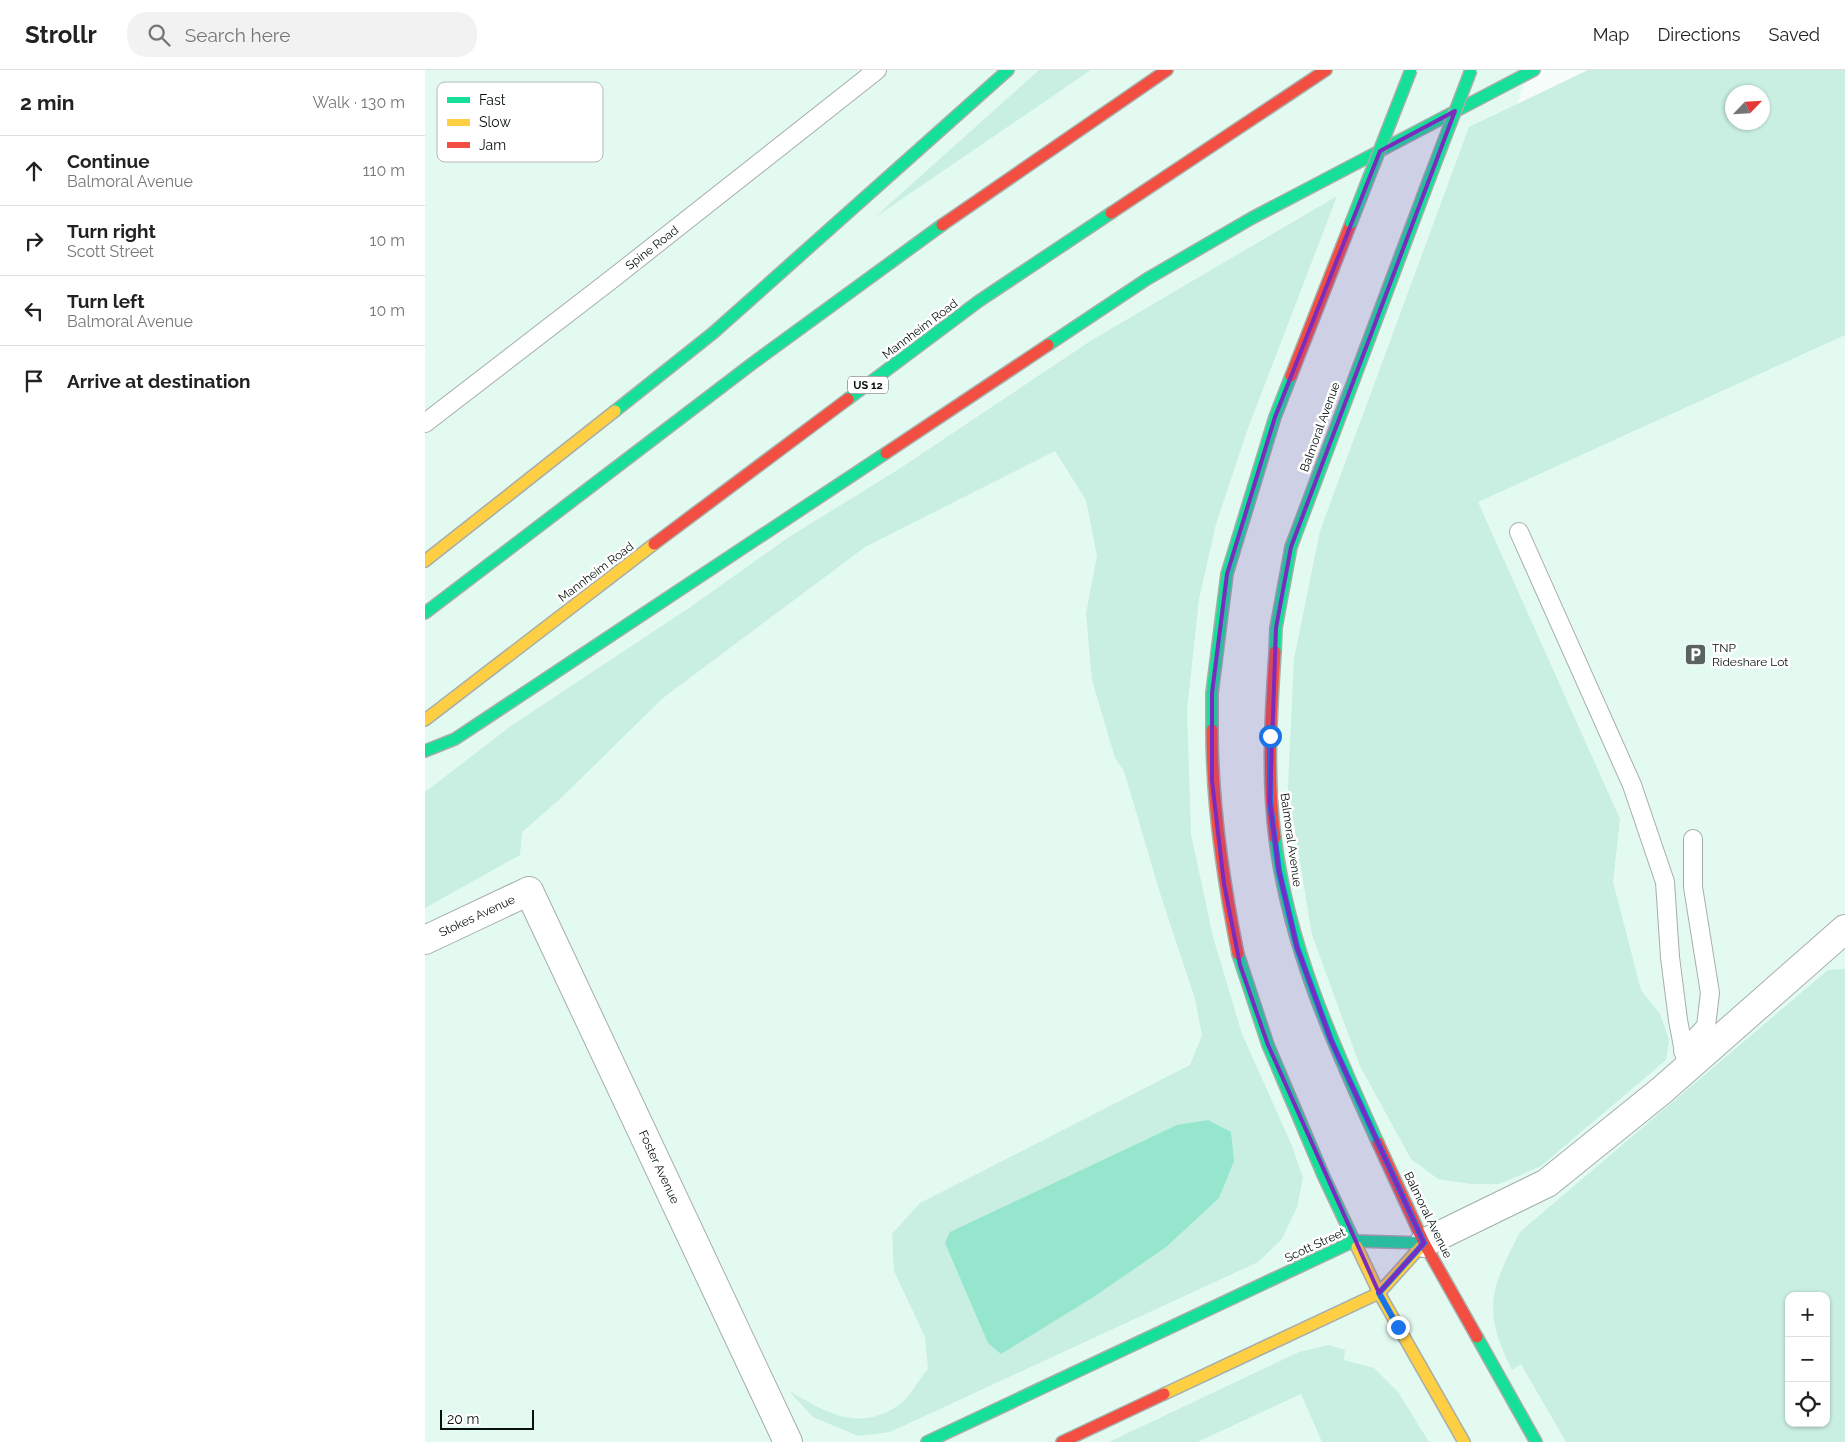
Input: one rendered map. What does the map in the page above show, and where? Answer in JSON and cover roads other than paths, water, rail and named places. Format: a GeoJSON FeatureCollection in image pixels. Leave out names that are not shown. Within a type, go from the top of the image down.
{"type":"FeatureCollection","features":[{"type":"Feature","properties":{"kind":"main road"},"geometry":{"type":"LineString","coordinates":[[425,561],[713,333],[1008,70]]}},
{"type":"Feature","properties":{"kind":"main road"},"geometry":{"type":"LineString","coordinates":[[425,613],[753,363],[985,194],[1167,70]]}},
{"type":"Feature","properties":{"kind":"main road","name":"Mannheim Road"},"geometry":{"type":"LineString","coordinates":[[425,720],[641,554],[979,302],[1326,70]]}},
{"type":"Feature","properties":{"kind":"main road"},"geometry":{"type":"LineString","coordinates":[[1411,70],[1275,417],[1227,574],[1212,693],[1212,781],[1224,884],[1240,965],[1267,1045],[1379,1293],[1464,1442]]}},
{"type":"Feature","properties":{"kind":"main road","name":"Balmoral Avenue"},"geometry":{"type":"LineString","coordinates":[[1471,70],[1291,547],[1276,628],[1270,736],[1270,802],[1279,871],[1297,947],[1331,1040],[1424,1243],[1536,1442]]}},
{"type":"Feature","properties":{"kind":"main road"},"geometry":{"type":"LineString","coordinates":[[425,751],[455,739],[1147,279],[1252,218],[1534,70]]}},
{"type":"Feature","properties":{"kind":"main road","name":"Scott Street"},"geometry":{"type":"LineString","coordinates":[[927,1442],[1354,1241],[1424,1243]]}},
{"type":"Feature","properties":{"kind":"main road"},"geometry":{"type":"LineString","coordinates":[[1062,1442],[1379,1293],[1424,1243]]}},
{"type":"Feature","properties":{"kind":"street","name":"Stokes Avenue"},"geometry":{"type":"LineString","coordinates":[[425,940],[529,891]]}},
{"type":"Feature","properties":{"kind":"street","name":"Foster Avenue"},"geometry":{"type":"LineString","coordinates":[[529,891],[788,1442]]}},
{"type":"Feature","properties":{"kind":"street"},"geometry":{"type":"LineString","coordinates":[[1424,1243],[1547,1183],[1685,1060],[1845,930]]}},
{"type":"Feature","properties":{"kind":"lane","name":"Spine Road"},"geometry":{"type":"LineString","coordinates":[[425,423],[612,279],[877,70]]}},
{"type":"Feature","properties":{"kind":"lane"},"geometry":{"type":"LineString","coordinates":[[1519,532],[1632,785],[1665,882],[1670,957],[1685,1060]]}},
{"type":"Feature","properties":{"kind":"lane"},"geometry":{"type":"LineString","coordinates":[[1685,1060],[1706,1026],[1709,993],[1693,887],[1693,839]]}},
{"type":"Feature","properties":{"kind":"place","name":"TNP Rideshare Lot"},"geometry":{"type":"Point","coordinates":[1696,655]}}]}
